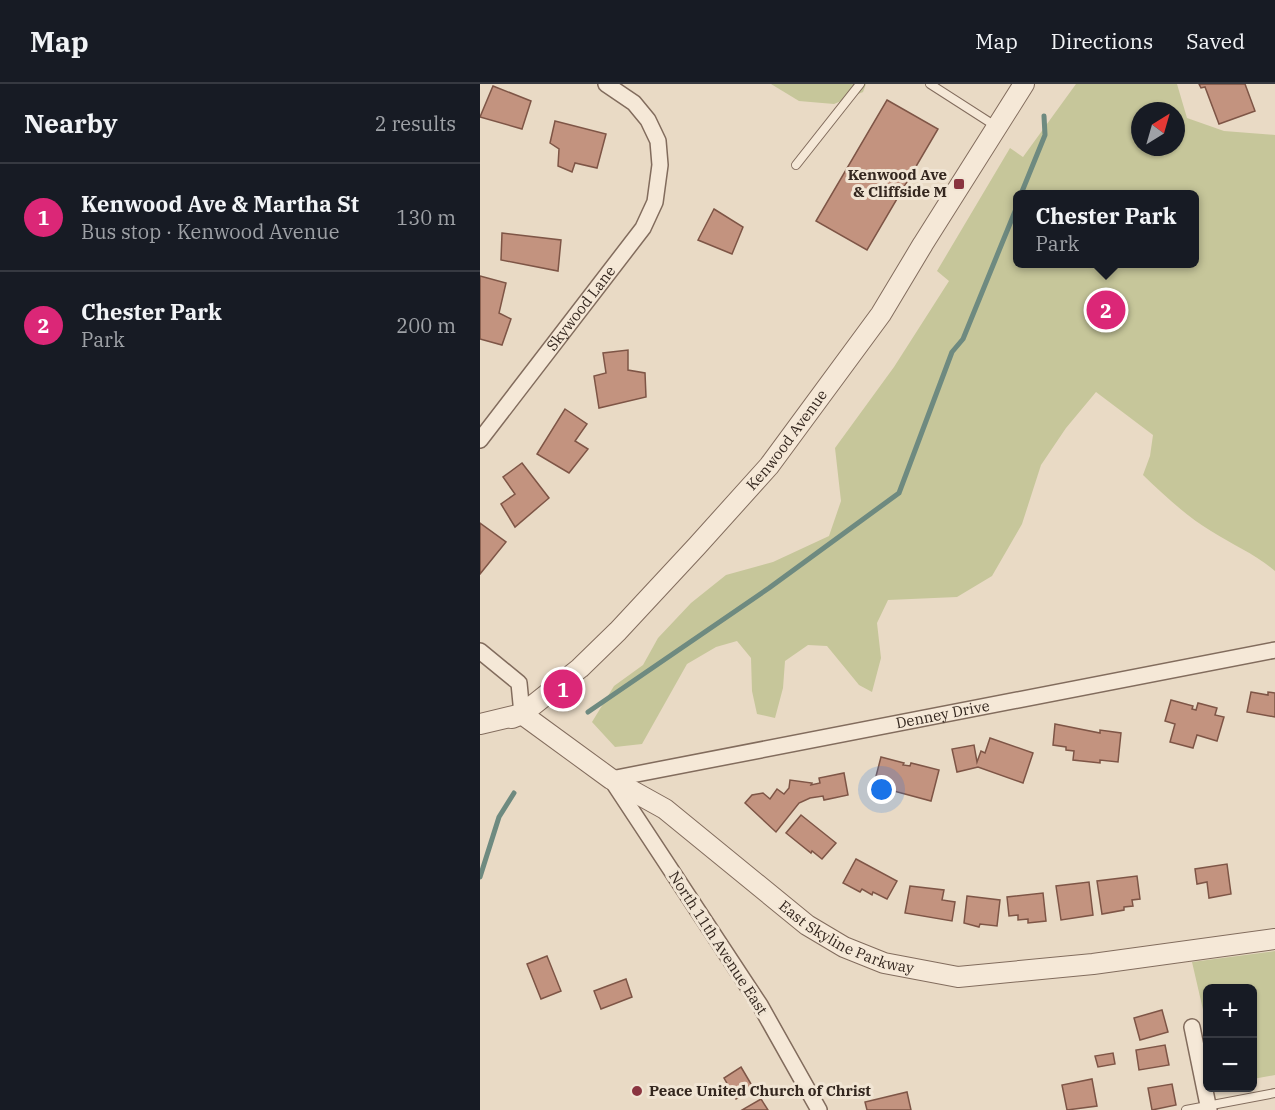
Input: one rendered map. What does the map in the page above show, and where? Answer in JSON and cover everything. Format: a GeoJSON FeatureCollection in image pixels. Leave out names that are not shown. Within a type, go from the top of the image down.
{"type":"FeatureCollection","features":[{"type":"Feature","properties":{"kind":"street","name":"Skywood Lane"},"geometry":{"type":"LineString","coordinates":[[480,440],[643,228],[655,202],[660,165],[658,141],[648,120],[634,103],[606,84]]}},
{"type":"Feature","properties":{"kind":"street","name":"Kenwood Avenue"},"geometry":{"type":"LineString","coordinates":[[480,733],[522,714],[580,668],[697,546],[769,466],[881,314],[1024,84]]}},
{"type":"Feature","properties":{"kind":"street","name":"Denney Drive"},"geometry":{"type":"LineString","coordinates":[[611,779],[1275,650]]}},
{"type":"Feature","properties":{"kind":"street"},"geometry":{"type":"LineString","coordinates":[[480,651],[511,674],[519,683],[522,714],[480,723]]}},
{"type":"Feature","properties":{"kind":"street","name":"East Skyline Parkway"},"geometry":{"type":"LineString","coordinates":[[522,714],[611,779],[665,809],[807,924],[844,947],[884,963],[958,977],[1093,964],[1275,939]]}},
{"type":"Feature","properties":{"kind":"street","name":"North 11th Avenue East"},"geometry":{"type":"LineString","coordinates":[[611,779],[760,1005],[819,1110]]}},
{"type":"Feature","properties":{"kind":"street"},"geometry":{"type":"LineString","coordinates":[[1192,1027],[1209,1108]]}},
{"type":"Feature","properties":{"kind":"lane"},"geometry":{"type":"LineString","coordinates":[[796,165],[860,84]]}},
{"type":"Feature","properties":{"kind":"lane"},"geometry":{"type":"LineString","coordinates":[[930,84],[997,127]]}},
{"type":"Feature","properties":{"kind":"lane"},"geometry":{"type":"LineString","coordinates":[[1186,1110],[1209,1108],[1275,1093]]}},
{"type":"Feature","properties":{"kind":"green space"},"geometry":{"type":"Polygon","coordinates":[[[771,84],[866,84],[863,92],[834,104],[799,101],[771,84]]]}},
{"type":"Feature","properties":{"kind":"green space"},"geometry":{"type":"Polygon","coordinates":[[[1076,84],[1177,84],[1182,102],[1131,102],[1131,156],[1185,156],[1185,111],[1187,118],[1224,131],[1275,135],[1275,571],[1193,519],[1143,475],[1150,456],[1153,435],[1096,392],[1066,428],[1041,465],[1022,524],[992,576],[957,597],[888,600],[877,623],[881,658],[872,692],[859,685],[827,646],[808,645],[785,661],[783,688],[775,718],[757,714],[752,691],[751,658],[737,641],[716,647],[687,664],[642,744],[615,747],[592,722],[614,686],[643,665],[658,638],[691,603],[726,575],[773,562],[829,536],[841,501],[835,448],[894,367],[949,281],[937,271],[1010,148],[1023,157],[1076,84]]]}},
{"type":"Feature","properties":{"kind":"green space"},"geometry":{"type":"Polygon","coordinates":[[[1275,951],[1275,1075],[1257,1078],[1257,984],[1203,984],[1203,1010],[1192,962],[1275,951]]]}},
{"type":"Feature","properties":{"kind":"building"},"geometry":{"type":"Polygon","coordinates":[[[1199,84],[1245,84],[1255,111],[1219,124],[1205,87],[1201,88],[1199,84]]]}},
{"type":"Feature","properties":{"kind":"building"},"geometry":{"type":"Polygon","coordinates":[[[493,86],[531,101],[522,129],[480,117],[493,86]]]}},
{"type":"Feature","properties":{"kind":"building"},"geometry":{"type":"Polygon","coordinates":[[[887,100],[938,129],[867,250],[816,221],[887,100]]]}},
{"type":"Feature","properties":{"kind":"building"},"geometry":{"type":"Polygon","coordinates":[[[555,121],[606,134],[597,168],[575,163],[572,172],[558,166],[559,149],[550,143],[555,121]]]}},
{"type":"Feature","properties":{"kind":"building"},"geometry":{"type":"Polygon","coordinates":[[[714,209],[743,227],[732,254],[698,240],[714,209]]]}},
{"type":"Feature","properties":{"kind":"building"},"geometry":{"type":"Polygon","coordinates":[[[502,233],[561,240],[558,271],[501,260],[502,233]]]}},
{"type":"Feature","properties":{"kind":"building"},"geometry":{"type":"Polygon","coordinates":[[[480,276],[506,283],[499,313],[511,319],[502,345],[480,339],[480,276]]]}},
{"type":"Feature","properties":{"kind":"building"},"geometry":{"type":"Polygon","coordinates":[[[628,350],[628,370],[645,373],[646,397],[599,408],[594,376],[606,373],[603,353],[628,350]]]}},
{"type":"Feature","properties":{"kind":"building"},"geometry":{"type":"Polygon","coordinates":[[[565,409],[587,424],[575,441],[588,449],[569,473],[537,454],[565,409]]]}},
{"type":"Feature","properties":{"kind":"building"},"geometry":{"type":"Polygon","coordinates":[[[522,463],[549,498],[515,527],[501,504],[515,494],[503,477],[522,463]]]}},
{"type":"Feature","properties":{"kind":"building"},"geometry":{"type":"Polygon","coordinates":[[[480,523],[506,542],[480,574],[480,523]]]}},
{"type":"Feature","properties":{"kind":"building"},"geometry":{"type":"Polygon","coordinates":[[[1251,692],[1268,695],[1268,692],[1275,693],[1275,717],[1247,712],[1251,692]]]}},
{"type":"Feature","properties":{"kind":"building"},"geometry":{"type":"Polygon","coordinates":[[[1171,700],[1193,706],[1192,709],[1196,710],[1198,703],[1217,708],[1215,715],[1224,717],[1217,741],[1197,735],[1193,748],[1170,742],[1175,724],[1165,721],[1171,700]]]}},
{"type":"Feature","properties":{"kind":"building"},"geometry":{"type":"Polygon","coordinates":[[[1055,724],[1100,733],[1100,730],[1121,733],[1118,762],[1073,760],[1074,751],[1053,745],[1055,724]]]}},
{"type":"Feature","properties":{"kind":"building"},"geometry":{"type":"Polygon","coordinates":[[[990,738],[1033,753],[1023,783],[978,767],[957,772],[952,749],[974,745],[977,762],[981,751],[985,753],[990,738]]]}},
{"type":"Feature","properties":{"kind":"building"},"geometry":{"type":"Polygon","coordinates":[[[881,757],[904,763],[903,765],[910,766],[911,763],[939,770],[931,801],[890,790],[892,784],[875,780],[881,757]]]}},
{"type":"Feature","properties":{"kind":"building"},"geometry":{"type":"Polygon","coordinates":[[[844,773],[848,795],[824,800],[823,796],[810,798],[799,803],[776,832],[745,803],[752,795],[763,793],[770,799],[777,789],[784,794],[789,788],[790,780],[812,783],[811,785],[820,783],[819,778],[844,773]]]}},
{"type":"Feature","properties":{"kind":"building"},"geometry":{"type":"Polygon","coordinates":[[[801,815],[836,843],[822,859],[786,833],[801,815]]]}},
{"type":"Feature","properties":{"kind":"building"},"geometry":{"type":"Polygon","coordinates":[[[856,859],[897,881],[887,899],[873,892],[872,895],[862,889],[860,892],[843,883],[856,859]]]}},
{"type":"Feature","properties":{"kind":"building"},"geometry":{"type":"Polygon","coordinates":[[[1227,864],[1231,894],[1209,898],[1207,882],[1197,884],[1195,869],[1227,864]]]}},
{"type":"Feature","properties":{"kind":"building"},"geometry":{"type":"Polygon","coordinates":[[[1137,876],[1140,899],[1132,900],[1133,906],[1124,907],[1124,910],[1102,914],[1097,881],[1137,876]]]}},
{"type":"Feature","properties":{"kind":"building"},"geometry":{"type":"Polygon","coordinates":[[[1089,882],[1093,915],[1061,920],[1056,886],[1089,882]]]}},
{"type":"Feature","properties":{"kind":"building"},"geometry":{"type":"Polygon","coordinates":[[[910,886],[944,890],[942,900],[955,902],[952,921],[905,913],[910,886]]]}},
{"type":"Feature","properties":{"kind":"building"},"geometry":{"type":"Polygon","coordinates":[[[1043,893],[1046,921],[1028,923],[1028,919],[1018,920],[1018,915],[1009,916],[1007,897],[1043,893]]]}},
{"type":"Feature","properties":{"kind":"building"},"geometry":{"type":"Polygon","coordinates":[[[967,896],[1000,900],[997,926],[980,924],[979,927],[964,923],[967,896]]]}},
{"type":"Feature","properties":{"kind":"building"},"geometry":{"type":"Polygon","coordinates":[[[547,956],[561,991],[541,999],[527,964],[547,956]]]}},
{"type":"Feature","properties":{"kind":"building"},"geometry":{"type":"Polygon","coordinates":[[[626,979],[632,997],[601,1009],[594,991],[626,979]]]}},
{"type":"Feature","properties":{"kind":"building"},"geometry":{"type":"Polygon","coordinates":[[[1162,1010],[1168,1032],[1140,1040],[1134,1018],[1162,1010]]]}},
{"type":"Feature","properties":{"kind":"building"},"geometry":{"type":"Polygon","coordinates":[[[1165,1045],[1169,1065],[1139,1070],[1136,1050],[1165,1045]]]}},
{"type":"Feature","properties":{"kind":"building"},"geometry":{"type":"Polygon","coordinates":[[[1113,1053],[1115,1064],[1098,1067],[1095,1056],[1113,1053]]]}},
{"type":"Feature","properties":{"kind":"building"},"geometry":{"type":"Polygon","coordinates":[[[741,1067],[754,1089],[736,1099],[724,1078],[741,1067]]]}},
{"type":"Feature","properties":{"kind":"building"},"geometry":{"type":"Polygon","coordinates":[[[1092,1079],[1097,1106],[1067,1110],[1062,1085],[1092,1079]]]}},
{"type":"Feature","properties":{"kind":"building"},"geometry":{"type":"Polygon","coordinates":[[[1172,1084],[1176,1105],[1152,1110],[1148,1088],[1172,1084]]]}},
{"type":"Feature","properties":{"kind":"building"},"geometry":{"type":"Polygon","coordinates":[[[907,1092],[911,1110],[867,1110],[865,1102],[907,1092]]]}},
{"type":"Feature","properties":{"kind":"building"},"geometry":{"type":"Polygon","coordinates":[[[761,1099],[768,1110],[742,1110],[761,1099]]]}},
{"type":"Feature","properties":{"kind":"waterway"},"geometry":{"type":"LineString","coordinates":[[1023,190],[1045,135],[1044,116]]}},
{"type":"Feature","properties":{"kind":"waterway"},"geometry":{"type":"LineString","coordinates":[[588,712],[769,588],[899,493],[952,352],[963,339],[1013,216]]}},
{"type":"Feature","properties":{"kind":"waterway"},"geometry":{"type":"LineString","coordinates":[[480,877],[499,817],[514,793]]}},
{"type":"Feature","properties":{"kind":"place","name":"Kenwood Ave & Cliffside M"},"geometry":{"type":"Point","coordinates":[959,184]}},
{"type":"Feature","properties":{"kind":"place","name":"Chester Park"},"geometry":{"type":"Point","coordinates":[1106,310]}},
{"type":"Feature","properties":{"kind":"place","name":"Kenwood Ave & Martha St"},"geometry":{"type":"Point","coordinates":[563,689]}},
{"type":"Feature","properties":{"kind":"place","name":"Peace United Church of Christ"},"geometry":{"type":"Point","coordinates":[637,1091]}}]}
